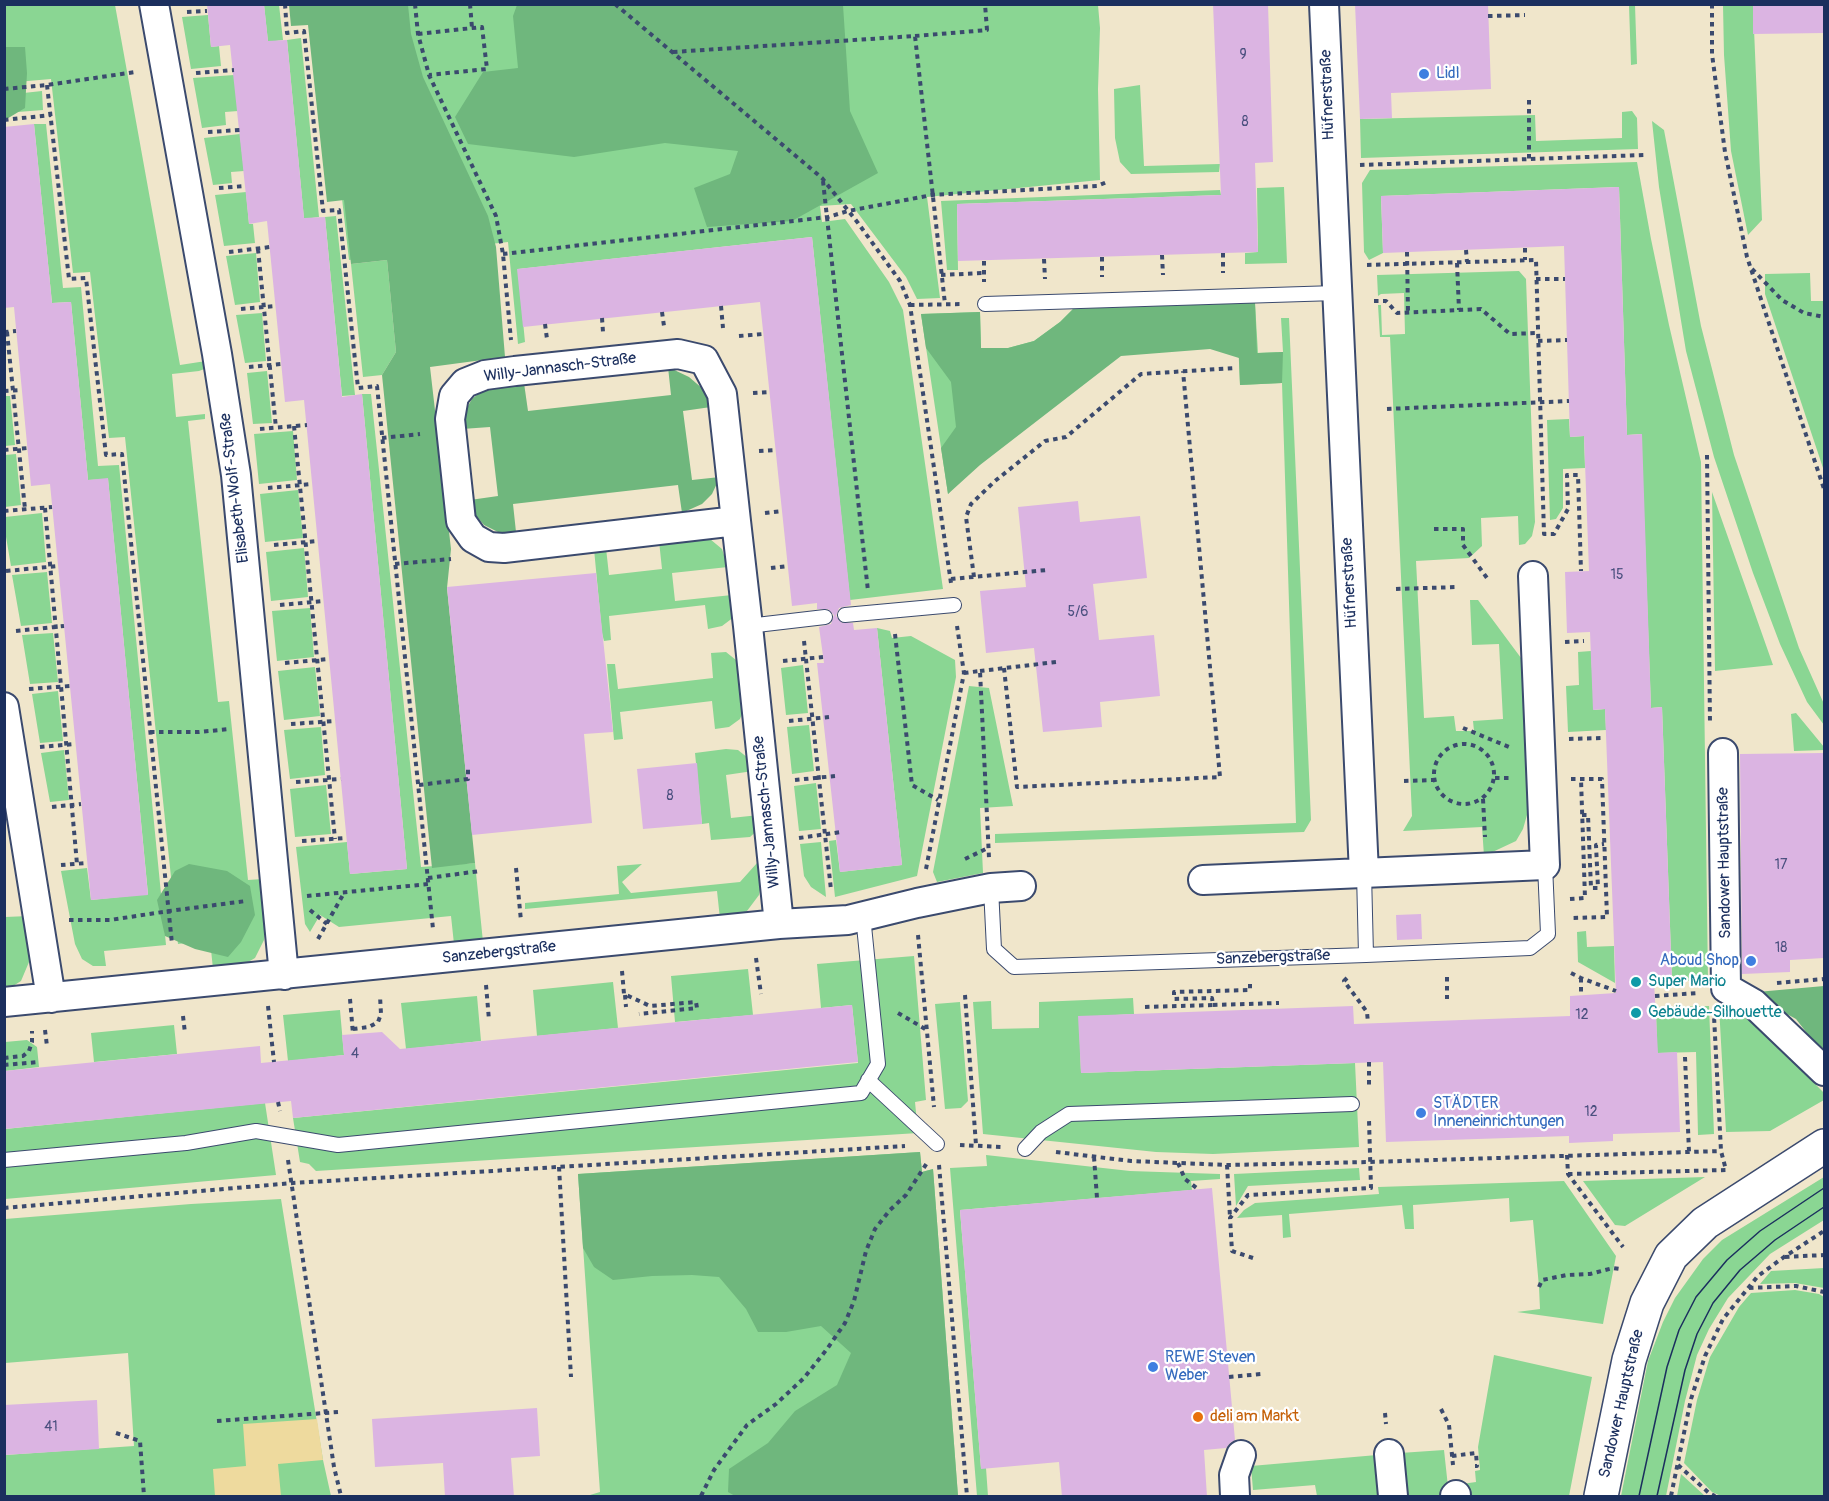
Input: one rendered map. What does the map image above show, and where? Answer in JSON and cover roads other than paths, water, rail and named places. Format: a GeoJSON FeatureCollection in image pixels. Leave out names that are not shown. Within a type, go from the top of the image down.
{"type":"FeatureCollection","features":[{"type":"Feature","properties":{"kind":"street","name":"Hüfnerstraße"},"geometry":{"type":"LineString","coordinates":[[1324,4],[1364,873]]}},
{"type":"Feature","properties":{"kind":"street","name":"Elisabeth-Wolf-Straße"},"geometry":{"type":"LineString","coordinates":[[166,9],[236,475],[284,975]]}},
{"type":"Feature","properties":{"kind":"street","name":"Willy-Jannasch-Straße"},"geometry":{"type":"LineString","coordinates":[[748,517],[504,548],[489,547],[473,538],[461,521],[450,419],[454,396],[465,383],[484,375],[678,354],[704,360],[722,394],[748,517],[748,626],[779,924]]}},
{"type":"Feature","properties":{"kind":"street","name":"Sanzebergstraße"},"geometry":{"type":"LineString","coordinates":[[1533,576],[1551,742],[1545,866]]}},
{"type":"Feature","properties":{"kind":"street"},"geometry":{"type":"LineString","coordinates":[[15,698],[51,998]]}},
{"type":"Feature","properties":{"kind":"street","name":"Sandower Hauptstraße"},"geometry":{"type":"LineString","coordinates":[[1723,753],[1726,988],[1754,1004],[1824,1071]]}},
{"type":"Feature","properties":{"kind":"street"},"geometry":{"type":"LineString","coordinates":[[1203,880],[1545,866]]}},
{"type":"Feature","properties":{"kind":"street","name":"Sanzebergstraße"},"geometry":{"type":"LineString","coordinates":[[4,1002],[779,924],[848,920],[991,888],[1021,886]]}},
{"type":"Feature","properties":{"kind":"street","name":"Sandower Hauptstraße"},"geometry":{"type":"LineString","coordinates":[[1601,1497],[1629,1360],[1647,1303],[1671,1256],[1705,1223],[1824,1146]]}},
{"type":"Feature","properties":{"kind":"street"},"geometry":{"type":"LineString","coordinates":[[1389,1454],[1393,1497]]}},
{"type":"Feature","properties":{"kind":"street"},"geometry":{"type":"LineString","coordinates":[[1235,1497],[1234,1475],[1242,1455]]}},
{"type":"Feature","properties":{"kind":"lane"},"geometry":{"type":"LineString","coordinates":[[985,304],[1336,293]]}},
{"type":"Feature","properties":{"kind":"lane"},"geometry":{"type":"LineString","coordinates":[[845,615],[954,604]]}},
{"type":"Feature","properties":{"kind":"lane"},"geometry":{"type":"LineString","coordinates":[[748,626],[825,617]]}},
{"type":"Feature","properties":{"kind":"lane","name":"Sanzebergstraße"},"geometry":{"type":"LineString","coordinates":[[991,888],[994,949],[1014,967],[1366,955],[1530,948],[1548,934],[1545,866]]}},
{"type":"Feature","properties":{"kind":"lane"},"geometry":{"type":"LineString","coordinates":[[1364,873],[1366,955]]}},
{"type":"Feature","properties":{"kind":"lane"},"geometry":{"type":"LineString","coordinates":[[4,1160],[186,1143],[256,1131],[338,1145],[861,1093],[878,1064],[863,916]]}},
{"type":"Feature","properties":{"kind":"lane"},"geometry":{"type":"LineString","coordinates":[[868,1080],[937,1144]]}},
{"type":"Feature","properties":{"kind":"lane"},"geometry":{"type":"LineString","coordinates":[[1025,1149],[1041,1132],[1069,1114],[1352,1104]]}},
{"type":"Feature","properties":{"kind":"tram line"},"geometry":{"type":"LineString","coordinates":[[1639,1496],[1667,1367],[1679,1330],[1696,1297],[1727,1260],[1760,1231],[1824,1188]]}},
{"type":"Feature","properties":{"kind":"tram line"},"geometry":{"type":"LineString","coordinates":[[1657,1496],[1685,1370],[1697,1334],[1713,1303],[1740,1270],[1775,1240],[1824,1207]]}},
{"type":"Feature","properties":{"kind":"place","name":"Lidl"},"geometry":{"type":"Point","coordinates":[1424,74]}},
{"type":"Feature","properties":{"kind":"place","name":"Aboud Shop"},"geometry":{"type":"Point","coordinates":[1751,961]}},
{"type":"Feature","properties":{"kind":"place","name":"Super Mario"},"geometry":{"type":"Point","coordinates":[1636,982]}},
{"type":"Feature","properties":{"kind":"place","name":"Gebäude-Silhouette"},"geometry":{"type":"Point","coordinates":[1636,1013]}},
{"type":"Feature","properties":{"kind":"place","name":"STÄDTER Inneneinrichtungen"},"geometry":{"type":"Point","coordinates":[1421,1113]}},
{"type":"Feature","properties":{"kind":"place","name":"REWE Steven Weber"},"geometry":{"type":"Point","coordinates":[1153,1367]}},
{"type":"Feature","properties":{"kind":"place","name":"deli am Markt"},"geometry":{"type":"Point","coordinates":[1198,1417]}}]}
